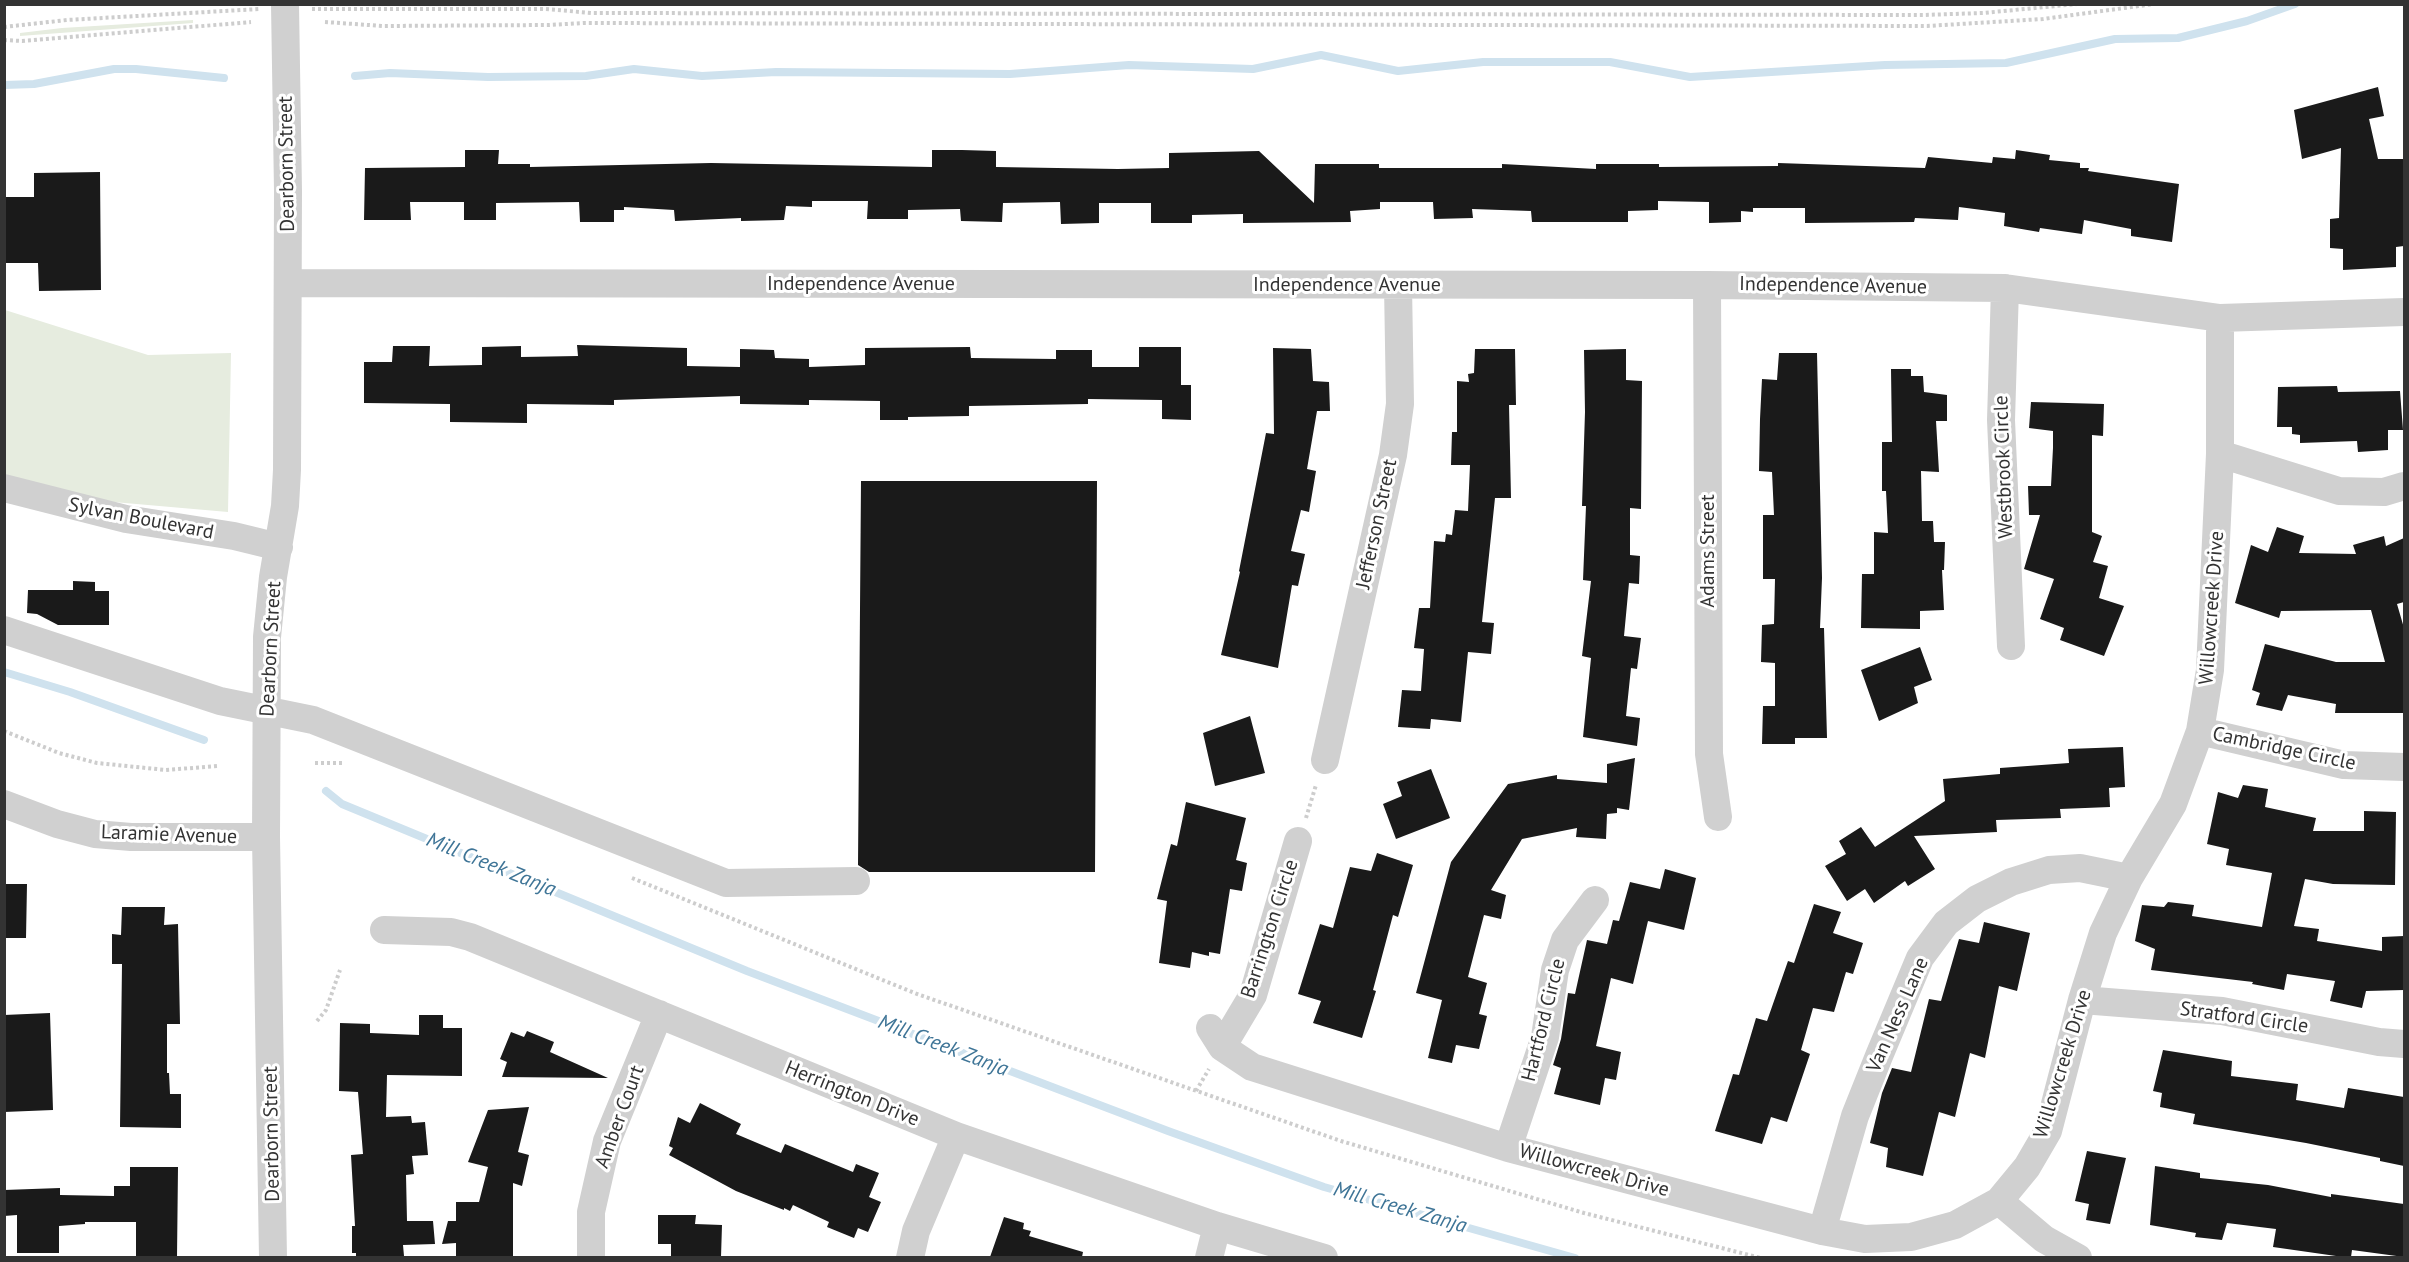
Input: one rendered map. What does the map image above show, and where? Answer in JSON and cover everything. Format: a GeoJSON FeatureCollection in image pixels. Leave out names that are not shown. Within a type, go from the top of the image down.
{"type":"FeatureCollection","features":[{"type":"Feature","properties":{"kind":"street","name":"Dearborn Street"},"geometry":{"type":"LineString","coordinates":[[273,1257],[266,837],[267,710],[269,617],[285,506],[287,470],[288,283],[285,4]]}},
{"type":"Feature","properties":{"kind":"street","name":"Independence Avenue"},"geometry":{"type":"LineString","coordinates":[[288,283],[1707,285],[2005,288],[2220,318],[2404,312]]}},
{"type":"Feature","properties":{"kind":"street","name":"Jefferson Street"},"geometry":{"type":"LineString","coordinates":[[1325,760],[1393,455],[1400,404],[1398,285]]}},
{"type":"Feature","properties":{"kind":"street","name":"Adams Street"},"geometry":{"type":"LineString","coordinates":[[1707,285],[1709,753],[1718,817]]}},
{"type":"Feature","properties":{"kind":"street","name":"Westbrook Circle"},"geometry":{"type":"LineString","coordinates":[[2005,288],[2001,420],[2011,646]]}},
{"type":"Feature","properties":{"kind":"street","name":"Willowcreek Drive"},"geometry":{"type":"LineString","coordinates":[[1216,1038],[1252,1067],[1508,1148],[1822,1231],[1865,1239],[1911,1238],[1955,1225],[1999,1201],[2027,1167],[2048,1131],[2082,1000],[2103,933],[2129,878],[2173,804],[2200,731],[2210,670],[2220,454],[2220,318]]}},
{"type":"Feature","properties":{"kind":"street"},"geometry":{"type":"LineString","coordinates":[[2220,454],[2338,490],[2384,492],[2404,486]]}},
{"type":"Feature","properties":{"kind":"street","name":"Sylvan Boulevard"},"geometry":{"type":"LineString","coordinates":[[4,488],[126,519],[234,536],[279,547]]}},
{"type":"Feature","properties":{"kind":"street"},"geometry":{"type":"LineString","coordinates":[[4,630],[220,701],[313,720],[726,883],[856,881]]}},
{"type":"Feature","properties":{"kind":"street","name":"Cambridge Circle"},"geometry":{"type":"LineString","coordinates":[[2200,731],[2344,765],[2404,767]]}},
{"type":"Feature","properties":{"kind":"street","name":"Laramie Avenue"},"geometry":{"type":"LineString","coordinates":[[4,804],[57,824],[95,834],[131,837],[266,837]]}},
{"type":"Feature","properties":{"kind":"street","name":"Barrington Circle"},"geometry":{"type":"LineString","coordinates":[[1216,1038],[1253,995],[1298,841]]}},
{"type":"Feature","properties":{"kind":"street","name":"Van Ness Lane"},"geometry":{"type":"LineString","coordinates":[[1822,1231],[1855,1116],[1871,1076],[1920,958],[1946,923],[1977,899],[2011,882],[2049,870],[2080,868],[2129,878]]}},
{"type":"Feature","properties":{"kind":"street","name":"Hartford Circle"},"geometry":{"type":"LineString","coordinates":[[1508,1148],[1545,1037],[1555,970],[1565,940],[1594,900]]}},
{"type":"Feature","properties":{"kind":"street","name":"Herrington Drive"},"geometry":{"type":"LineString","coordinates":[[384,930],[451,932],[470,937],[956,1136],[1217,1226],[1324,1257]]}},
{"type":"Feature","properties":{"kind":"street","name":"Stratford Circle"},"geometry":{"type":"LineString","coordinates":[[2082,1000],[2222,1011],[2379,1042],[2404,1044]]}},
{"type":"Feature","properties":{"kind":"street","name":"Amber Court"},"geometry":{"type":"LineString","coordinates":[[591,1257],[591,1212],[604,1150],[659,1014]]}},
{"type":"Feature","properties":{"kind":"street"},"geometry":{"type":"LineString","coordinates":[[910,1257],[916,1231],[956,1136]]}},
{"type":"Feature","properties":{"kind":"street"},"geometry":{"type":"LineString","coordinates":[[1999,1201],[2044,1239],[2078,1257]]}},
{"type":"Feature","properties":{"kind":"street"},"geometry":{"type":"LineString","coordinates":[[1209,1257],[1217,1226]]}},
{"type":"Feature","properties":{"kind":"path"},"geometry":{"type":"LineString","coordinates":[[325,10],[544,9],[592,13],[1923,15],[1983,13],[2077,4]]}},
{"type":"Feature","properties":{"kind":"path"},"geometry":{"type":"LineString","coordinates":[[325,22],[383,26],[585,23],[1927,26],[2043,19],[2154,4]]}},
{"type":"Feature","properties":{"kind":"path"},"geometry":{"type":"LineString","coordinates":[[4,27],[67,20],[251,9]]}},
{"type":"Feature","properties":{"kind":"path"},"geometry":{"type":"LineString","coordinates":[[4,40],[22,41],[251,22]]}},
{"type":"Feature","properties":{"kind":"path"},"geometry":{"type":"LineString","coordinates":[[4,731],[59,753],[97,763],[166,770],[218,766]]}},
{"type":"Feature","properties":{"kind":"path"},"geometry":{"type":"LineString","coordinates":[[1298,841],[1325,760]]}},
{"type":"Feature","properties":{"kind":"path"},"geometry":{"type":"LineString","coordinates":[[315,764],[347,763]]}},
{"type":"Feature","properties":{"kind":"path"},"geometry":{"type":"LineString","coordinates":[[631,878],[917,994],[1341,1141],[1584,1213],[1761,1257]]}},
{"type":"Feature","properties":{"kind":"path"},"geometry":{"type":"LineString","coordinates":[[317,1021],[326,1010],[340,970]]}},
{"type":"Feature","properties":{"kind":"shaded area"},"geometry":{"type":"Polygon","coordinates":[[[193,20],[193,23],[20,36],[20,33],[62,28],[193,20]]]}},
{"type":"Feature","properties":{"kind":"shaded area"},"geometry":{"type":"Polygon","coordinates":[[[5,310],[148,355],[231,353],[228,512],[102,501],[5,476],[5,310]]]}},
{"type":"Feature","properties":{"kind":"building"},"geometry":{"type":"Polygon","coordinates":[[[2378,87],[2384,116],[2369,119],[2378,159],[2404,159],[2404,246],[2396,247],[2396,267],[2343,270],[2343,249],[2330,248],[2330,219],[2339,218],[2341,148],[2302,159],[2294,110],[2378,87]]]}},
{"type":"Feature","properties":{"kind":"building"},"geometry":{"type":"Polygon","coordinates":[[[465,150],[499,150],[498,164],[530,164],[530,167],[711,163],[932,167],[932,150],[962,150],[996,151],[996,167],[1118,169],[1169,168],[1169,153],[1259,151],[1314,203],[1315,164],[1379,164],[1379,168],[1502,168],[1502,164],[1596,169],[1596,164],[1659,164],[1659,167],[1778,166],[1778,163],[1925,168],[1928,157],[1992,163],[1993,157],[2015,159],[2016,150],[2050,155],[2049,160],[2080,163],[2080,168],[2089,168],[2088,171],[2179,184],[2172,242],[2131,236],[2131,229],[2084,220],[2082,234],[2040,228],[2039,232],[2004,226],[2005,213],[1959,207],[1958,220],[1915,218],[1914,222],[1805,223],[1805,208],[1753,208],[1753,212],[1741,211],[1741,222],[1709,223],[1709,202],[1658,201],[1658,210],[1628,211],[1628,222],[1532,222],[1531,211],[1472,209],[1473,218],[1434,219],[1433,202],[1380,202],[1380,209],[1350,211],[1351,222],[1243,223],[1243,214],[1192,215],[1192,223],[1151,223],[1151,203],[1099,203],[1099,223],[1061,224],[1060,202],[1003,203],[1002,222],[961,221],[960,209],[908,210],[908,219],[867,219],[868,201],[812,201],[812,207],[786,206],[784,220],[741,221],[741,218],[675,221],[674,210],[624,207],[624,210],[614,210],[614,222],[580,222],[579,202],[496,203],[496,220],[464,220],[464,202],[410,202],[411,220],[364,220],[365,168],[465,167],[465,150]]]}},
{"type":"Feature","properties":{"kind":"building"},"geometry":{"type":"Polygon","coordinates":[[[100,172],[101,290],[39,291],[38,263],[4,263],[4,197],[34,197],[34,173],[100,172]]]}},
{"type":"Feature","properties":{"kind":"building"},"geometry":{"type":"Polygon","coordinates":[[[577,345],[687,348],[687,366],[740,367],[740,349],[774,350],[775,358],[809,359],[809,367],[865,365],[865,348],[970,347],[971,358],[1056,359],[1056,350],[1092,350],[1092,367],[1139,367],[1139,347],[1181,347],[1181,385],[1191,385],[1191,420],[1162,419],[1162,400],[1088,399],[1088,404],[969,406],[969,416],[880,420],[880,401],[809,400],[809,405],[740,404],[740,396],[614,400],[614,405],[527,404],[527,423],[450,422],[450,404],[364,403],[364,362],[392,362],[393,346],[430,346],[429,366],[482,365],[482,347],[521,346],[521,357],[578,356],[577,345]]]}},
{"type":"Feature","properties":{"kind":"building"},"geometry":{"type":"Polygon","coordinates":[[[1273,348],[1311,349],[1313,381],[1329,382],[1330,411],[1317,411],[1307,469],[1316,471],[1309,512],[1301,510],[1291,551],[1305,554],[1298,586],[1292,585],[1278,668],[1221,655],[1240,572],[1266,433],[1274,434],[1273,348]]]}},
{"type":"Feature","properties":{"kind":"building"},"geometry":{"type":"Polygon","coordinates":[[[1475,349],[1515,349],[1516,405],[1509,405],[1511,498],[1495,498],[1482,622],[1494,623],[1491,654],[1468,652],[1461,722],[1431,719],[1430,729],[1398,727],[1402,690],[1421,691],[1424,649],[1414,648],[1419,608],[1430,608],[1434,541],[1445,542],[1446,534],[1452,535],[1455,510],[1468,511],[1470,465],[1451,465],[1452,432],[1457,432],[1457,381],[1469,382],[1468,374],[1474,373],[1475,349]]]}},
{"type":"Feature","properties":{"kind":"building"},"geometry":{"type":"Polygon","coordinates":[[[1626,349],[1626,380],[1642,381],[1641,509],[1630,508],[1630,555],[1640,556],[1639,584],[1629,583],[1624,636],[1641,638],[1637,669],[1631,668],[1626,716],[1640,718],[1637,746],[1583,737],[1591,658],[1582,656],[1591,581],[1583,580],[1586,506],[1582,506],[1584,350],[1626,349]]]}},
{"type":"Feature","properties":{"kind":"building"},"geometry":{"type":"Polygon","coordinates":[[[1779,353],[1817,353],[1822,578],[1820,628],[1824,628],[1827,738],[1795,738],[1795,744],[1762,744],[1763,706],[1775,706],[1775,663],[1761,662],[1762,625],[1774,624],[1775,579],[1763,579],[1763,515],[1774,515],[1772,472],[1759,471],[1760,419],[1762,379],[1777,380],[1779,353]]]}},
{"type":"Feature","properties":{"kind":"building"},"geometry":{"type":"Polygon","coordinates":[[[1891,369],[1911,369],[1911,376],[1923,376],[1924,392],[1947,395],[1947,421],[1936,421],[1939,472],[1921,471],[1922,521],[1933,521],[1934,542],[1945,542],[1944,570],[1942,570],[1944,610],[1920,611],[1920,629],[1861,628],[1862,574],[1874,574],[1874,532],[1888,533],[1886,491],[1882,491],[1882,442],[1892,442],[1891,369]]]}},
{"type":"Feature","properties":{"kind":"building"},"geometry":{"type":"Polygon","coordinates":[[[2337,386],[2338,392],[2400,391],[2403,430],[2388,430],[2388,450],[2358,452],[2357,441],[2300,443],[2300,435],[2292,434],[2292,427],[2277,427],[2278,387],[2337,386]]]}},
{"type":"Feature","properties":{"kind":"building"},"geometry":{"type":"Polygon","coordinates":[[[2031,402],[2104,404],[2103,436],[2092,435],[2092,532],[2102,536],[2093,562],[2108,566],[2099,598],[2124,606],[2104,656],[2060,640],[2064,628],[2040,619],[2054,579],[2024,569],[2040,515],[2029,515],[2028,486],[2051,486],[2053,448],[2053,431],[2029,428],[2031,402]]]}},
{"type":"Feature","properties":{"kind":"building"},"geometry":{"type":"Polygon","coordinates":[[[861,481],[1097,481],[1095,872],[869,872],[858,865],[861,481]]]}},
{"type":"Feature","properties":{"kind":"building"},"geometry":{"type":"Polygon","coordinates":[[[2277,527],[2304,536],[2299,553],[2356,554],[2353,545],[2384,536],[2386,546],[2404,538],[2404,602],[2397,604],[2404,628],[2404,713],[2335,713],[2336,704],[2288,695],[2282,711],[2256,705],[2260,693],[2252,690],[2265,644],[2336,662],[2385,662],[2371,610],[2281,611],[2279,618],[2235,603],[2251,545],[2268,552],[2277,527]]]}},
{"type":"Feature","properties":{"kind":"building"},"geometry":{"type":"Polygon","coordinates":[[[73,581],[95,582],[95,591],[109,591],[109,625],[58,625],[37,614],[27,613],[28,590],[73,590],[73,581]]]}},
{"type":"Feature","properties":{"kind":"building"},"geometry":{"type":"Polygon","coordinates":[[[1920,647],[1932,680],[1914,687],[1918,703],[1879,721],[1861,670],[1920,647]]]}},
{"type":"Feature","properties":{"kind":"building"},"geometry":{"type":"Polygon","coordinates":[[[1250,716],[1265,773],[1215,786],[1203,733],[1250,716]]]}},
{"type":"Feature","properties":{"kind":"building"},"geometry":{"type":"Polygon","coordinates":[[[2123,747],[2125,787],[2109,788],[2110,807],[2060,809],[2061,818],[1996,820],[1997,832],[1914,836],[1935,869],[1908,886],[1905,881],[1874,903],[1865,889],[1847,901],[1825,866],[1846,854],[1839,841],[1861,827],[1875,847],[1945,801],[1943,779],[2000,774],[2000,768],[2069,763],[2068,749],[2123,747]]]}},
{"type":"Feature","properties":{"kind":"building"},"geometry":{"type":"Polygon","coordinates":[[[1635,758],[1629,810],[1617,808],[1617,813],[1607,814],[1606,839],[1576,837],[1577,828],[1522,839],[1491,890],[1506,895],[1501,919],[1484,915],[1468,977],[1487,983],[1479,1014],[1487,1016],[1479,1049],[1456,1045],[1452,1063],[1428,1058],[1442,1000],[1416,993],[1451,862],[1508,784],[1557,775],[1557,779],[1607,783],[1607,764],[1635,758]]]}},
{"type":"Feature","properties":{"kind":"building"},"geometry":{"type":"Polygon","coordinates":[[[1431,769],[1450,818],[1396,839],[1383,804],[1402,796],[1397,782],[1431,769]]]}},
{"type":"Feature","properties":{"kind":"building"},"geometry":{"type":"Polygon","coordinates":[[[2243,785],[2268,789],[2265,807],[2316,818],[2313,831],[2364,831],[2364,811],[2396,812],[2395,885],[2333,884],[2305,879],[2294,926],[2319,929],[2317,941],[2382,951],[2382,937],[2404,936],[2404,990],[2366,991],[2362,1008],[2330,1001],[2335,981],[2287,974],[2284,990],[2252,984],[2253,982],[2151,970],[2155,949],[2135,941],[2142,905],[2164,907],[2168,902],[2194,905],[2192,916],[2262,927],[2272,873],[2226,865],[2229,849],[2207,844],[2218,792],[2238,798],[2243,785]]]}},
{"type":"Feature","properties":{"kind":"building"},"geometry":{"type":"Polygon","coordinates":[[[1186,802],[1246,818],[1236,860],[1247,863],[1242,891],[1230,889],[1220,954],[1209,952],[1209,956],[1192,952],[1190,968],[1159,963],[1167,901],[1157,899],[1171,844],[1177,846],[1186,802]]]}},
{"type":"Feature","properties":{"kind":"building"},"geometry":{"type":"Polygon","coordinates":[[[1377,853],[1413,865],[1398,917],[1393,915],[1373,990],[1376,991],[1362,1038],[1313,1023],[1321,1001],[1298,994],[1320,924],[1333,928],[1350,867],[1371,871],[1377,853]]]}},
{"type":"Feature","properties":{"kind":"building"},"geometry":{"type":"Polygon","coordinates":[[[1665,869],[1696,878],[1684,930],[1648,921],[1633,984],[1611,978],[1596,1046],[1621,1052],[1616,1080],[1605,1078],[1600,1105],[1554,1094],[1561,1068],[1553,1065],[1561,1039],[1568,993],[1575,994],[1587,940],[1607,944],[1613,920],[1619,921],[1630,882],[1660,889],[1665,869]]]}},
{"type":"Feature","properties":{"kind":"building"},"geometry":{"type":"Polygon","coordinates":[[[4,884],[27,884],[26,938],[4,938],[4,884]]]}},
{"type":"Feature","properties":{"kind":"building"},"geometry":{"type":"Polygon","coordinates":[[[1814,904],[1841,912],[1833,933],[1863,943],[1853,974],[1846,972],[1834,1012],[1813,1008],[1801,1050],[1810,1054],[1787,1122],[1771,1117],[1762,1144],[1715,1131],[1733,1074],[1739,1075],[1756,1018],[1767,1021],[1788,961],[1794,963],[1814,904]]]}},
{"type":"Feature","properties":{"kind":"building"},"geometry":{"type":"Polygon","coordinates":[[[122,907],[165,907],[164,925],[178,924],[180,1024],[167,1024],[167,1073],[169,1073],[170,1094],[181,1094],[181,1128],[120,1127],[122,964],[112,964],[112,934],[121,935],[122,907]]]}},
{"type":"Feature","properties":{"kind":"building"},"geometry":{"type":"Polygon","coordinates":[[[1984,922],[2030,933],[2017,991],[1999,986],[1985,1058],[1970,1053],[1955,1117],[1939,1112],[1923,1176],[1886,1167],[1888,1148],[1870,1143],[1882,1093],[1892,1068],[1911,1072],[1929,999],[1941,1001],[1959,939],[1979,943],[1984,922]]]}},
{"type":"Feature","properties":{"kind":"building"},"geometry":{"type":"Polygon","coordinates":[[[50,1013],[53,1110],[4,1112],[4,1015],[50,1013]]]}},
{"type":"Feature","properties":{"kind":"building"},"geometry":{"type":"Polygon","coordinates":[[[419,1015],[443,1015],[443,1028],[462,1028],[462,1076],[387,1075],[386,1117],[411,1116],[412,1123],[425,1122],[428,1155],[412,1156],[414,1174],[406,1175],[407,1221],[433,1221],[435,1244],[403,1245],[404,1256],[356,1257],[356,1253],[352,1253],[352,1226],[355,1226],[351,1155],[363,1154],[358,1092],[339,1091],[340,1023],[370,1024],[370,1033],[419,1035],[419,1015]]]}},
{"type":"Feature","properties":{"kind":"building"},"geometry":{"type":"Polygon","coordinates":[[[527,1031],[554,1042],[550,1052],[608,1078],[502,1077],[507,1062],[500,1059],[511,1032],[524,1037],[527,1031]]]}},
{"type":"Feature","properties":{"kind":"building"},"geometry":{"type":"Polygon","coordinates":[[[2163,1050],[2232,1061],[2231,1076],[2298,1084],[2296,1100],[2344,1108],[2348,1088],[2404,1097],[2404,1166],[2380,1161],[2380,1158],[2306,1143],[2193,1124],[2195,1114],[2160,1107],[2162,1093],[2153,1091],[2163,1050]]]}},
{"type":"Feature","properties":{"kind":"building"},"geometry":{"type":"Polygon","coordinates":[[[700,1103],[741,1124],[736,1134],[781,1153],[785,1144],[853,1172],[856,1164],[879,1173],[869,1197],[881,1202],[868,1232],[858,1228],[854,1238],[827,1227],[829,1222],[793,1205],[790,1211],[784,1208],[784,1210],[736,1191],[669,1155],[673,1148],[669,1146],[678,1117],[690,1123],[700,1103]]]}},
{"type":"Feature","properties":{"kind":"building"},"geometry":{"type":"Polygon","coordinates":[[[529,1107],[518,1152],[529,1155],[522,1186],[513,1183],[513,1257],[456,1257],[456,1243],[442,1244],[448,1221],[456,1221],[456,1202],[479,1202],[488,1167],[468,1162],[488,1110],[529,1107]]]}},
{"type":"Feature","properties":{"kind":"building"},"geometry":{"type":"Polygon","coordinates":[[[2087,1151],[2126,1158],[2110,1224],[2086,1220],[2089,1204],[2075,1201],[2087,1151]]]}},
{"type":"Feature","properties":{"kind":"building"},"geometry":{"type":"Polygon","coordinates":[[[2155,1166],[2200,1173],[2200,1178],[2268,1185],[2331,1197],[2331,1194],[2404,1204],[2404,1257],[2352,1250],[2351,1257],[2343,1257],[2273,1247],[2276,1229],[2227,1223],[2222,1240],[2195,1237],[2196,1233],[2150,1225],[2155,1166]]]}},
{"type":"Feature","properties":{"kind":"building"},"geometry":{"type":"Polygon","coordinates":[[[130,1167],[178,1167],[177,1257],[136,1257],[136,1222],[85,1222],[85,1224],[59,1226],[59,1253],[17,1253],[17,1215],[4,1216],[4,1190],[60,1188],[60,1195],[114,1196],[114,1186],[130,1186],[130,1167]]]}},
{"type":"Feature","properties":{"kind":"building"},"geometry":{"type":"Polygon","coordinates":[[[658,1215],[696,1215],[695,1224],[722,1225],[721,1257],[671,1257],[671,1244],[658,1244],[658,1215]]]}},
{"type":"Feature","properties":{"kind":"building"},"geometry":{"type":"Polygon","coordinates":[[[1004,1217],[1024,1223],[1023,1229],[1031,1231],[1029,1236],[1083,1252],[1082,1257],[990,1257],[1004,1217]]]}},
{"type":"Feature","properties":{"kind":"waterway"},"geometry":{"type":"LineString","coordinates":[[355,76],[390,73],[488,77],[586,76],[634,69],[702,76],[776,72],[1010,74],[1129,65],[1253,69],[1321,55],[1398,71],[1483,62],[1610,62],[1690,77],[1885,65],[2006,63],[2115,39],[2178,38],[2247,21],[2295,4]]}},
{"type":"Feature","properties":{"kind":"waterway"},"geometry":{"type":"LineString","coordinates":[[4,85],[34,84],[114,69],[224,78]]}},
{"type":"Feature","properties":{"kind":"waterway","name":"Mill Creek Zanja"},"geometry":{"type":"LineString","coordinates":[[4,672],[70,692],[204,740]]}},
{"type":"Feature","properties":{"kind":"waterway","name":"Mill Creek Zanja"},"geometry":{"type":"LineString","coordinates":[[326,791],[342,804],[747,971],[1168,1131],[1324,1187],[1575,1258]]}}]}
